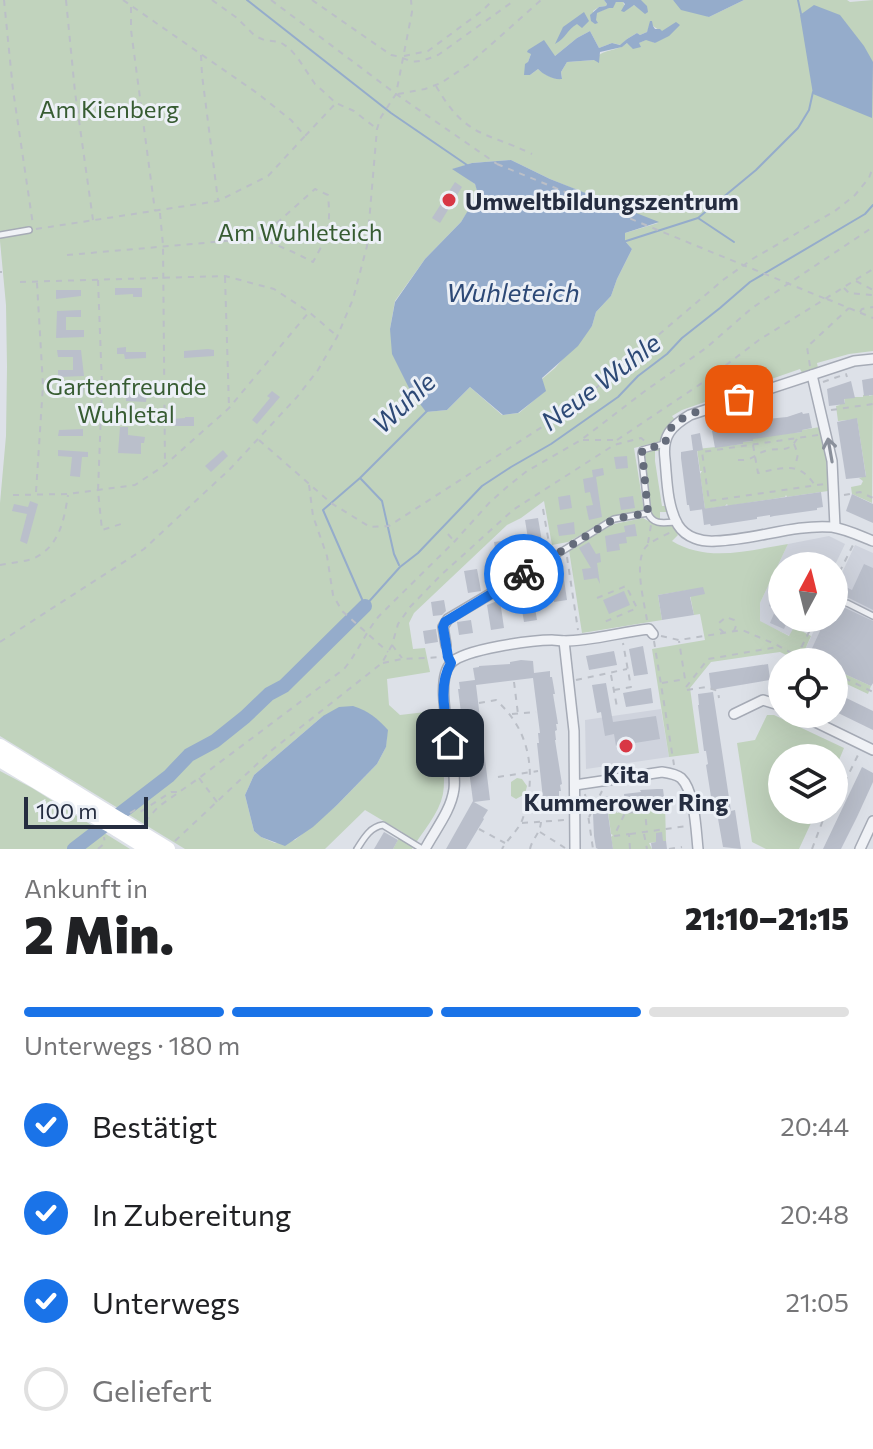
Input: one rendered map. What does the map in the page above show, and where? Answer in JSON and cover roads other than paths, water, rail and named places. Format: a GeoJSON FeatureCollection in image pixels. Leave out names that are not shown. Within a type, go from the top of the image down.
{"type":"FeatureCollection","features":[{"type":"Feature","properties":{"kind":"street"},"geometry":{"type":"LineString","coordinates":[[873,359],[854,361],[690,415],[669,430],[664,454],[671,507],[678,524],[693,538],[716,541],[811,527],[835,527],[873,541]]}},
{"type":"Feature","properties":{"kind":"street"},"geometry":{"type":"LineString","coordinates":[[812,375],[832,461],[835,527]]}},
{"type":"Feature","properties":{"kind":"street"},"geometry":{"type":"LineString","coordinates":[[446,645],[443,627],[448,619],[551,558]]}},
{"type":"Feature","properties":{"kind":"street"},"geometry":{"type":"LineString","coordinates":[[423,849],[452,803],[455,787],[443,695],[450,660],[474,651],[549,640],[651,632]]}},
{"type":"Feature","properties":{"kind":"street"},"geometry":{"type":"LineString","coordinates":[[564,641],[574,731],[575,849]]}},
{"type":"Feature","properties":{"kind":"street"},"geometry":{"type":"LineString","coordinates":[[734,714],[763,700],[768,702]]}},
{"type":"Feature","properties":{"kind":"street"},"geometry":{"type":"LineString","coordinates":[[828,728],[873,750]]}},
{"type":"Feature","properties":{"kind":"street"},"geometry":{"type":"LineString","coordinates":[[0,746],[118,825],[148,849]]}},
{"type":"Feature","properties":{"kind":"street"},"geometry":{"type":"LineString","coordinates":[[0,760],[104,816]]}},
{"type":"Feature","properties":{"kind":"street"},"geometry":{"type":"LineString","coordinates":[[575,785],[662,772],[673,774],[687,788],[698,849]]}},
{"type":"Feature","properties":{"kind":"street"},"geometry":{"type":"LineString","coordinates":[[860,849],[873,821]]}},
{"type":"Feature","properties":{"kind":"street"},"geometry":{"type":"LineString","coordinates":[[118,825],[171,846]]}},
{"type":"Feature","properties":{"kind":"lane"},"geometry":{"type":"LineString","coordinates":[[0,235],[31,230]]}},
{"type":"Feature","properties":{"kind":"lane"},"geometry":{"type":"LineString","coordinates":[[665,444],[648,447],[641,453],[648,513],[652,520],[660,523],[678,524]]}},
{"type":"Feature","properties":{"kind":"lane"},"geometry":{"type":"LineString","coordinates":[[551,558],[614,519],[648,513]]}},
{"type":"Feature","properties":{"kind":"lane"},"geometry":{"type":"LineString","coordinates":[[848,604],[873,616]]}},
{"type":"Feature","properties":{"kind":"lane"},"geometry":{"type":"LineString","coordinates":[[446,645],[450,660]]}},
{"type":"Feature","properties":{"kind":"lane"},"geometry":{"type":"LineString","coordinates":[[357,849],[376,826],[383,825],[423,849]]}},
{"type":"Feature","properties":{"kind":"water"},"geometry":{"type":"Polygon","coordinates":[[[604,0],[641,0],[648,12],[645,14],[634,5],[624,12],[621,11],[625,4],[616,2],[613,8],[597,13],[598,23],[595,24],[590,15],[599,7],[606,6],[604,0]]]}},
{"type":"Feature","properties":{"kind":"water"},"geometry":{"type":"Polygon","coordinates":[[[673,0],[744,0],[709,17],[681,10],[673,0]]]}},
{"type":"Feature","properties":{"kind":"water"},"geometry":{"type":"Polygon","coordinates":[[[814,5],[840,15],[873,62],[872,118],[813,94],[800,15],[814,5]]]}},
{"type":"Feature","properties":{"kind":"water"},"geometry":{"type":"Polygon","coordinates":[[[584,12],[589,21],[582,28],[577,24],[555,44],[563,27],[584,12]]]}},
{"type":"Feature","properties":{"kind":"water"},"geometry":{"type":"Polygon","coordinates":[[[650,21],[655,29],[662,31],[676,22],[680,25],[669,36],[655,43],[646,40],[639,43],[641,47],[633,49],[627,43],[600,52],[599,63],[594,60],[567,62],[561,72],[562,79],[549,77],[538,69],[524,75],[525,64],[531,54],[528,50],[544,40],[555,56],[590,31],[599,48],[612,43],[620,45],[637,33],[647,32],[650,21]]]}},
{"type":"Feature","properties":{"kind":"water","name":"Wuhleteich"},"geometry":{"type":"Polygon","coordinates":[[[511,160],[550,179],[659,222],[625,233],[625,241],[632,249],[611,296],[596,312],[592,326],[578,346],[542,378],[546,391],[518,413],[503,415],[470,387],[447,410],[426,412],[411,392],[392,354],[390,329],[395,302],[425,259],[461,222],[478,194],[475,184],[452,169],[472,163],[511,160]]]}},
{"type":"Feature","properties":{"kind":"water"},"geometry":{"type":"Polygon","coordinates":[[[353,706],[372,715],[388,730],[386,747],[377,764],[313,827],[285,846],[261,837],[254,831],[245,795],[254,775],[323,716],[339,707],[353,706]]]}},
{"type":"Feature","properties":{"kind":"waterway"},"geometry":{"type":"LineString","coordinates":[[247,0],[391,113],[467,165]]}},
{"type":"Feature","properties":{"kind":"waterway","name":"Wuhle"},"geometry":{"type":"LineString","coordinates":[[798,0],[801,14]]}},
{"type":"Feature","properties":{"kind":"waterway","name":"Wuhle"},"geometry":{"type":"LineString","coordinates":[[623,242],[698,218],[756,170],[798,128],[809,110],[813,92]]}},
{"type":"Feature","properties":{"kind":"waterway","name":"Neue Wuhle"},"geometry":{"type":"LineString","coordinates":[[427,411],[323,510],[365,606],[482,486],[551,444],[618,397],[638,376],[750,282],[865,214],[873,205]]}},
{"type":"Feature","properties":{"kind":"waterway"},"geometry":{"type":"LineString","coordinates":[[698,218],[734,242]]}},
{"type":"Feature","properties":{"kind":"waterway"},"geometry":{"type":"LineString","coordinates":[[361,479],[382,501],[399,565]]}},
{"type":"Feature","properties":{"kind":"waterway","name":"Wuhle"},"geometry":{"type":"LineString","coordinates":[[74,849],[169,776],[189,755],[215,741],[269,694],[284,686],[365,606]]}},
{"type":"Feature","properties":{"kind":"place","name":"Umweltbildungszentrum"},"geometry":{"type":"Point","coordinates":[449,200]}},
{"type":"Feature","properties":{"kind":"place","name":"Kita Kummerower Ring"},"geometry":{"type":"Point","coordinates":[626,746]}},
{"type":"Feature","properties":{"kind":"park label","name":"Am Kienberg"},"geometry":{"type":"Point","coordinates":[109,108]}},
{"type":"Feature","properties":{"kind":"park label","name":"Am Wuhleteich"},"geometry":{"type":"Point","coordinates":[300,231]}},
{"type":"Feature","properties":{"kind":"park label","name":"Gartenfreunde Wuhletal"},"geometry":{"type":"Point","coordinates":[126,399]}}]}
